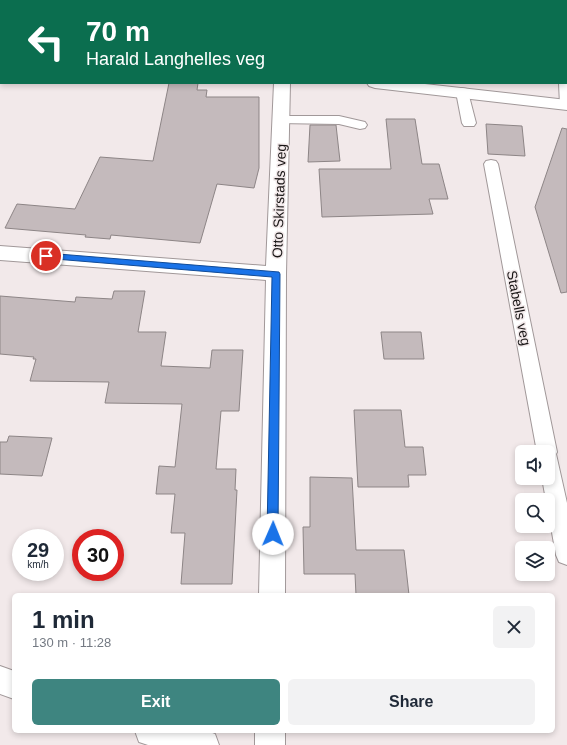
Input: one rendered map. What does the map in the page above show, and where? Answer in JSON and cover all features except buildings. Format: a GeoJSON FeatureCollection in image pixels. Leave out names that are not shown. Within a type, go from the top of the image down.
{"type":"FeatureCollection","features":[{"type":"Feature","properties":{"kind":"street","name":"Otto Skirstads veg"},"geometry":{"type":"LineString","coordinates":[[272,593],[276,274],[282,84]]}},
{"type":"Feature","properties":{"kind":"street"},"geometry":{"type":"LineString","coordinates":[[385,84],[567,105]]}},
{"type":"Feature","properties":{"kind":"street"},"geometry":{"type":"LineString","coordinates":[[0,253],[276,274]]}},
{"type":"Feature","properties":{"kind":"street"},"geometry":{"type":"LineString","coordinates":[[0,680],[12,685]]}},
{"type":"Feature","properties":{"kind":"street"},"geometry":{"type":"LineString","coordinates":[[158,733],[204,745]]}},
{"type":"Feature","properties":{"kind":"street"},"geometry":{"type":"LineString","coordinates":[[270,733],[270,745]]}},
{"type":"Feature","properties":{"kind":"lane"},"geometry":{"type":"LineString","coordinates":[[565,84],[567,105]]}},
{"type":"Feature","properties":{"kind":"lane"},"geometry":{"type":"LineString","coordinates":[[462,92],[469,124]]}},
{"type":"Feature","properties":{"kind":"lane"},"geometry":{"type":"LineString","coordinates":[[282,120],[339,120],[360,125]]}},
{"type":"Feature","properties":{"kind":"lane","name":"Stabells veg"},"geometry":{"type":"LineString","coordinates":[[491,164],[546,445]]}},
{"type":"Feature","properties":{"kind":"lane"},"geometry":{"type":"LineString","coordinates":[[553,485],[567,555]]}},
{"type":"Feature","properties":{"kind":"route"},"geometry":{"type":"LineString","coordinates":[[46,256],[276,274],[273,534]]}}]}
